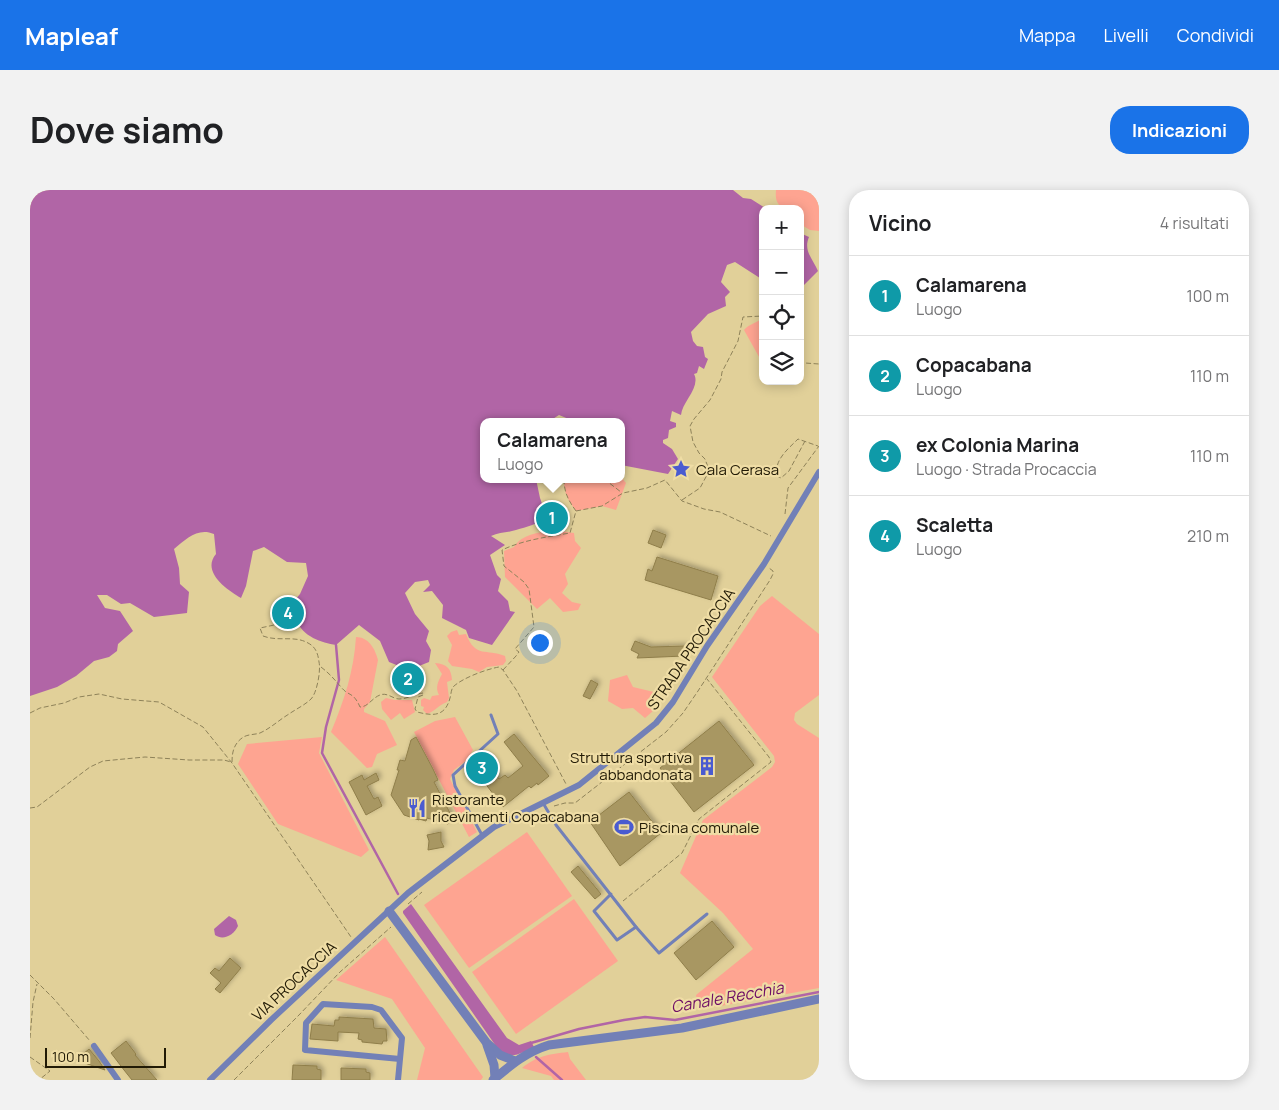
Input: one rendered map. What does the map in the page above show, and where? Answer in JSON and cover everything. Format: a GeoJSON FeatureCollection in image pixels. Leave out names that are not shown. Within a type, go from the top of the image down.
{"type":"FeatureCollection","features":[{"type":"Feature","properties":{"kind":"street","name":"STRADA PROCACCIA"},"geometry":{"type":"LineString","coordinates":[[397,903],[494,827],[516,814],[570,791],[656,723],[673,702],[707,646],[764,564],[819,472]]}},
{"type":"Feature","properties":{"kind":"street","name":"VIA PROCACCIA"},"geometry":{"type":"LineString","coordinates":[[210,1080],[271,1020],[397,903]]}},
{"type":"Feature","properties":{"kind":"street"},"geometry":{"type":"LineString","coordinates":[[389,911],[486,1042],[500,1055],[518,1059]]}},
{"type":"Feature","properties":{"kind":"street"},"geometry":{"type":"LineString","coordinates":[[494,1079],[518,1059],[535,1049],[566,1041],[682,1028],[819,999]]}},
{"type":"Feature","properties":{"kind":"street"},"geometry":{"type":"LineString","coordinates":[[398,1080],[400,1059],[402,1038],[381,1010],[372,1007],[323,1004],[306,1023],[304,1050],[400,1059]]}},
{"type":"Feature","properties":{"kind":"street"},"geometry":{"type":"LineString","coordinates":[[486,1042],[491,1054],[494,1079]]}},
{"type":"Feature","properties":{"kind":"street"},"geometry":{"type":"LineString","coordinates":[[94,1046],[118,1080]]}},
{"type":"Feature","properties":{"kind":"lane"},"geometry":{"type":"LineString","coordinates":[[482,836],[454,786],[453,775],[498,734],[490,714]]}},
{"type":"Feature","properties":{"kind":"lane"},"geometry":{"type":"LineString","coordinates":[[543,803],[556,825],[636,927],[659,953],[707,914]]}},
{"type":"Feature","properties":{"kind":"lane"},"geometry":{"type":"LineString","coordinates":[[611,894],[594,911],[617,940],[636,927]]}},
{"type":"Feature","properties":{"kind":"path"},"geometry":{"type":"LineString","coordinates":[[682,501],[700,488],[707,475],[708,467],[705,459],[693,442],[690,426],[710,400],[721,379],[722,372],[738,341],[743,316],[759,316]]}},
{"type":"Feature","properties":{"kind":"path"},"geometry":{"type":"LineString","coordinates":[[804,362],[819,364]]}},
{"type":"Feature","properties":{"kind":"path"},"geometry":{"type":"LineString","coordinates":[[784,517],[788,488],[819,446],[805,441],[798,439],[783,453],[776,468],[776,476],[781,478],[789,471],[805,441]]}},
{"type":"Feature","properties":{"kind":"path"},"geometry":{"type":"LineString","coordinates":[[576,511],[602,506],[623,493],[647,488],[665,480],[682,501],[704,509],[720,512],[778,540]]}},
{"type":"Feature","properties":{"kind":"path"},"geometry":{"type":"LineString","coordinates":[[503,670],[516,656],[518,652],[516,649],[534,627],[529,589],[524,582],[504,566],[502,550],[526,542],[570,533],[576,511],[567,498],[564,483]]}},
{"type":"Feature","properties":{"kind":"path"},"geometry":{"type":"LineString","coordinates":[[609,483],[623,493]]}},
{"type":"Feature","properties":{"kind":"path"},"geometry":{"type":"LineString","coordinates":[[232,762],[235,744],[244,736],[259,733],[274,725],[313,698],[318,683],[320,667],[317,651],[311,644],[296,639],[276,640],[263,636],[260,628],[279,624]]}},
{"type":"Feature","properties":{"kind":"path"},"geometry":{"type":"LineString","coordinates":[[320,667],[333,676],[342,689],[355,697],[360,707],[364,707],[380,695],[387,694],[397,699],[423,693],[423,695],[418,697],[415,709],[417,712],[435,715],[442,713],[446,708],[452,688],[486,669],[499,667],[518,691],[570,791]]}},
{"type":"Feature","properties":{"kind":"path"},"geometry":{"type":"LineString","coordinates":[[619,904],[682,854],[699,819],[771,762],[769,757],[706,679]]}},
{"type":"Feature","properties":{"kind":"path"},"geometry":{"type":"LineString","coordinates":[[30,713],[40,708],[64,703],[79,697],[99,694],[122,699],[159,702],[203,727],[232,762],[354,942]]}},
{"type":"Feature","properties":{"kind":"path"},"geometry":{"type":"LineString","coordinates":[[30,808],[37,807],[90,767],[103,761],[145,757],[196,761],[224,760],[232,762]]}},
{"type":"Feature","properties":{"kind":"path"},"geometry":{"type":"LineString","coordinates":[[234,1080],[299,1016],[340,972],[390,928]]}},
{"type":"Feature","properties":{"kind":"path"},"geometry":{"type":"LineString","coordinates":[[30,975],[54,999],[94,1046]]}},
{"type":"Feature","properties":{"kind":"path"},"geometry":{"type":"LineString","coordinates":[[30,1038],[33,1002],[37,984]]}},
{"type":"Feature","properties":{"kind":"path"},"geometry":{"type":"LineString","coordinates":[[30,1057],[50,1071],[39,1080]]}},
{"type":"Feature","properties":{"kind":"shaded area"},"geometry":{"type":"Polygon","coordinates":[[[30,190],[733,190],[743,198],[751,199],[761,205],[759,205],[759,277],[735,262],[727,265],[721,282],[730,292],[725,297],[726,306],[708,314],[691,332],[693,341],[697,346],[703,347],[705,357],[708,359],[704,369],[699,366],[697,373],[694,374],[695,384],[681,415],[672,411],[670,421],[676,423],[676,427],[669,430],[668,438],[663,440],[663,443],[672,449],[678,459],[668,474],[625,466],[625,418],[566,418],[559,415],[554,418],[480,418],[480,483],[537,483],[547,518],[524,528],[491,536],[505,545],[490,555],[497,575],[501,579],[498,591],[508,601],[510,611],[515,612],[492,645],[469,638],[466,630],[442,618],[443,605],[432,591],[423,592],[430,585],[428,580],[415,582],[405,593],[415,614],[429,631],[426,641],[431,650],[429,662],[409,670],[389,662],[380,641],[359,625],[336,645],[325,643],[308,635],[297,621],[294,601],[300,594],[308,576],[306,563],[287,562],[264,547],[253,551],[246,586],[241,598],[223,585],[214,574],[212,561],[216,554],[214,534],[203,532],[192,535],[174,549],[179,568],[180,584],[189,592],[187,613],[154,617],[130,603],[121,604],[107,595],[97,595],[105,608],[120,611],[133,631],[118,644],[117,651],[109,657],[94,661],[76,676],[57,687],[30,696],[30,190]]]}},
{"type":"Feature","properties":{"kind":"shaded area"},"geometry":{"type":"Polygon","coordinates":[[[776,190],[819,190],[819,231],[810,230],[804,226],[804,205],[780,205],[776,196],[776,190]]]}},
{"type":"Feature","properties":{"kind":"shaded area"},"geometry":{"type":"Polygon","coordinates":[[[804,235],[809,237],[807,247],[809,255],[818,271],[804,285],[804,235]]]}},
{"type":"Feature","properties":{"kind":"shaded area"},"geometry":{"type":"Polygon","coordinates":[[[759,320],[759,357],[744,330],[759,320]]]}},
{"type":"Feature","properties":{"kind":"shaded area"},"geometry":{"type":"Polygon","coordinates":[[[564,483],[626,483],[616,510],[602,506],[576,511],[569,501],[564,483]]]}},
{"type":"Feature","properties":{"kind":"shaded area"},"geometry":{"type":"Polygon","coordinates":[[[552,530],[574,533],[575,541],[581,548],[565,574],[568,584],[562,593],[572,602],[581,604],[578,610],[563,612],[550,598],[537,609],[505,577],[504,551],[514,547],[521,539],[536,533],[552,530]]]}},
{"type":"Feature","properties":{"kind":"shaded area"},"geometry":{"type":"Polygon","coordinates":[[[772,596],[819,634],[819,695],[795,713],[794,720],[819,738],[819,988],[699,1010],[696,995],[753,949],[723,913],[680,873],[703,820],[772,767],[775,762],[774,756],[712,677],[760,606],[772,596]]]}},
{"type":"Feature","properties":{"kind":"shaded area"},"geometry":{"type":"Polygon","coordinates":[[[457,630],[459,635],[466,634],[470,642],[478,650],[505,656],[506,661],[503,665],[487,667],[479,672],[452,666],[448,661],[452,645],[447,636],[457,630]]]}},
{"type":"Feature","properties":{"kind":"shaded area"},"geometry":{"type":"Polygon","coordinates":[[[356,637],[364,639],[370,644],[378,660],[370,702],[364,709],[364,712],[385,721],[397,745],[377,754],[372,767],[367,768],[331,732],[348,686],[356,637]]]}},
{"type":"Feature","properties":{"kind":"shaded area"},"geometry":{"type":"Polygon","coordinates":[[[435,663],[448,667],[452,680],[447,682],[449,698],[447,702],[427,714],[423,710],[424,707],[421,706],[421,700],[424,698],[430,700],[432,696],[439,695],[437,687],[442,674],[435,663]]]}},
{"type":"Feature","properties":{"kind":"shaded area"},"geometry":{"type":"Polygon","coordinates":[[[627,675],[633,687],[658,693],[649,702],[653,711],[645,718],[633,708],[622,709],[608,701],[610,680],[627,675]]]}},
{"type":"Feature","properties":{"kind":"shaded area"},"geometry":{"type":"Polygon","coordinates":[[[386,698],[412,700],[415,712],[404,719],[400,713],[391,720],[382,709],[381,702],[386,698]]]}},
{"type":"Feature","properties":{"kind":"shaded area"},"geometry":{"type":"Polygon","coordinates":[[[455,717],[473,750],[466,761],[454,770],[450,779],[477,832],[469,837],[414,732],[435,721],[455,717]]]}},
{"type":"Feature","properties":{"kind":"shaded area"},"geometry":{"type":"Polygon","coordinates":[[[322,737],[319,753],[369,850],[361,857],[278,824],[238,764],[247,744],[322,737]]]}},
{"type":"Feature","properties":{"kind":"shaded area"},"geometry":{"type":"Polygon","coordinates":[[[527,832],[572,896],[469,968],[424,905],[527,832]]]}},
{"type":"Feature","properties":{"kind":"shaded area"},"geometry":{"type":"Polygon","coordinates":[[[574,899],[618,961],[516,1034],[472,972],[574,899]]]}},
{"type":"Feature","properties":{"kind":"shaded area"},"geometry":{"type":"Polygon","coordinates":[[[411,904],[507,1038],[519,1045],[531,1041],[534,1047],[516,1055],[507,1054],[498,1049],[403,913],[411,904]]]}},
{"type":"Feature","properties":{"kind":"shaded area"},"geometry":{"type":"Polygon","coordinates":[[[229,916],[236,920],[238,926],[231,934],[225,937],[218,937],[215,935],[214,929],[229,916]]]}},
{"type":"Feature","properties":{"kind":"shaded area"},"geometry":{"type":"Polygon","coordinates":[[[385,937],[483,1077],[481,1080],[417,1080],[425,1048],[392,999],[336,980],[385,937]]]}},
{"type":"Feature","properties":{"kind":"shaded area"},"geometry":{"type":"Polygon","coordinates":[[[568,1052],[570,1059],[586,1080],[554,1080],[551,1076],[522,1068],[544,1056],[568,1052]]]}},
{"type":"Feature","properties":{"kind":"building"},"geometry":{"type":"Polygon","coordinates":[[[653,530],[666,535],[661,548],[648,543],[653,530]]]}},
{"type":"Feature","properties":{"kind":"building"},"geometry":{"type":"Polygon","coordinates":[[[657,557],[718,576],[711,600],[645,580],[648,569],[652,571],[657,557]]]}},
{"type":"Feature","properties":{"kind":"building"},"geometry":{"type":"Polygon","coordinates":[[[635,641],[651,647],[685,646],[684,656],[637,658],[639,654],[631,650],[635,641]]]}},
{"type":"Feature","properties":{"kind":"building"},"geometry":{"type":"Polygon","coordinates":[[[591,680],[598,684],[590,699],[583,696],[591,680]]]}},
{"type":"Feature","properties":{"kind":"building","name":"Struttura sportiva abbandonata"},"geometry":{"type":"Polygon","coordinates":[[[719,721],[754,765],[694,812],[660,768],[719,721]]]}},
{"type":"Feature","properties":{"kind":"building"},"geometry":{"type":"Polygon","coordinates":[[[514,734],[549,776],[538,785],[537,783],[531,788],[529,786],[503,807],[472,766],[483,757],[499,779],[505,775],[508,778],[523,766],[504,742],[514,734]]]}},
{"type":"Feature","properties":{"kind":"building"},"geometry":{"type":"Polygon","coordinates":[[[416,737],[438,780],[434,782],[451,815],[448,824],[427,818],[426,821],[419,820],[404,815],[391,795],[399,770],[397,770],[400,760],[405,761],[411,740],[416,737]]]}},
{"type":"Feature","properties":{"kind":"building"},"geometry":{"type":"Polygon","coordinates":[[[376,773],[379,780],[367,786],[374,799],[378,797],[382,806],[366,815],[349,782],[362,775],[364,780],[376,773]]]}},
{"type":"Feature","properties":{"kind":"building","name":"Piscina comunale"},"geometry":{"type":"Polygon","coordinates":[[[629,792],[661,833],[620,866],[590,822],[629,792]]]}},
{"type":"Feature","properties":{"kind":"building"},"geometry":{"type":"Polygon","coordinates":[[[441,832],[441,841],[444,847],[428,850],[429,841],[427,835],[441,832]]]}},
{"type":"Feature","properties":{"kind":"building"},"geometry":{"type":"Polygon","coordinates":[[[578,866],[601,894],[595,899],[571,872],[578,866]]]}},
{"type":"Feature","properties":{"kind":"building"},"geometry":{"type":"Polygon","coordinates":[[[712,921],[734,947],[696,980],[674,953],[712,921]]]}},
{"type":"Feature","properties":{"kind":"building"},"geometry":{"type":"Polygon","coordinates":[[[230,958],[241,968],[220,993],[215,989],[221,983],[210,973],[215,968],[219,971],[230,958]]]}},
{"type":"Feature","properties":{"kind":"building"},"geometry":{"type":"Polygon","coordinates":[[[339,1017],[373,1019],[374,1028],[386,1029],[387,1041],[383,1041],[382,1044],[362,1042],[362,1040],[358,1039],[359,1033],[338,1032],[338,1041],[310,1039],[312,1024],[334,1026],[335,1020],[339,1020],[339,1017]]]}},
{"type":"Feature","properties":{"kind":"building"},"geometry":{"type":"Polygon","coordinates":[[[126,1041],[135,1055],[157,1080],[132,1080],[124,1070],[111,1053],[126,1041]]]}},
{"type":"Feature","properties":{"kind":"building"},"geometry":{"type":"Polygon","coordinates":[[[89,1049],[99,1061],[105,1070],[76,1060],[89,1049]]]}},
{"type":"Feature","properties":{"kind":"building"},"geometry":{"type":"Polygon","coordinates":[[[293,1065],[317,1066],[317,1069],[321,1070],[321,1080],[292,1080],[293,1065]]]}},
{"type":"Feature","properties":{"kind":"building"},"geometry":{"type":"Polygon","coordinates":[[[341,1068],[366,1069],[366,1072],[370,1073],[370,1080],[341,1080],[341,1068]]]}},
{"type":"Feature","properties":{"kind":"waterway"},"geometry":{"type":"LineString","coordinates":[[336,645],[339,680],[326,727],[322,753],[398,894]]}},
{"type":"Feature","properties":{"kind":"waterway","name":"Canale Recchia"},"geometry":{"type":"LineString","coordinates":[[531,1043],[579,1029],[624,1020],[645,1017],[675,1020],[819,992]]}},
{"type":"Feature","properties":{"kind":"waterway"},"geometry":{"type":"LineString","coordinates":[[536,1057],[562,1080]]}},
{"type":"Feature","properties":{"kind":"place","name":"Cala Cerasa"},"geometry":{"type":"Point","coordinates":[681,469]}},
{"type":"Feature","properties":{"kind":"place","name":"Calamarena"},"geometry":{"type":"Point","coordinates":[552,518]}},
{"type":"Feature","properties":{"kind":"place","name":"Scaletta"},"geometry":{"type":"Point","coordinates":[288,613]}},
{"type":"Feature","properties":{"kind":"place","name":"Copacabana"},"geometry":{"type":"Point","coordinates":[408,679]}},
{"type":"Feature","properties":{"kind":"place","name":"Struttura sportiva abbandonata"},"geometry":{"type":"Point","coordinates":[707,766]}},
{"type":"Feature","properties":{"kind":"place","name":"ex Colonia Marina"},"geometry":{"type":"Point","coordinates":[482,768]}},
{"type":"Feature","properties":{"kind":"place","name":"Ristorante ricevimenti Copacabana"},"geometry":{"type":"Point","coordinates":[417,808]}},
{"type":"Feature","properties":{"kind":"place","name":"Piscina comunale"},"geometry":{"type":"Point","coordinates":[624,827]}}]}
